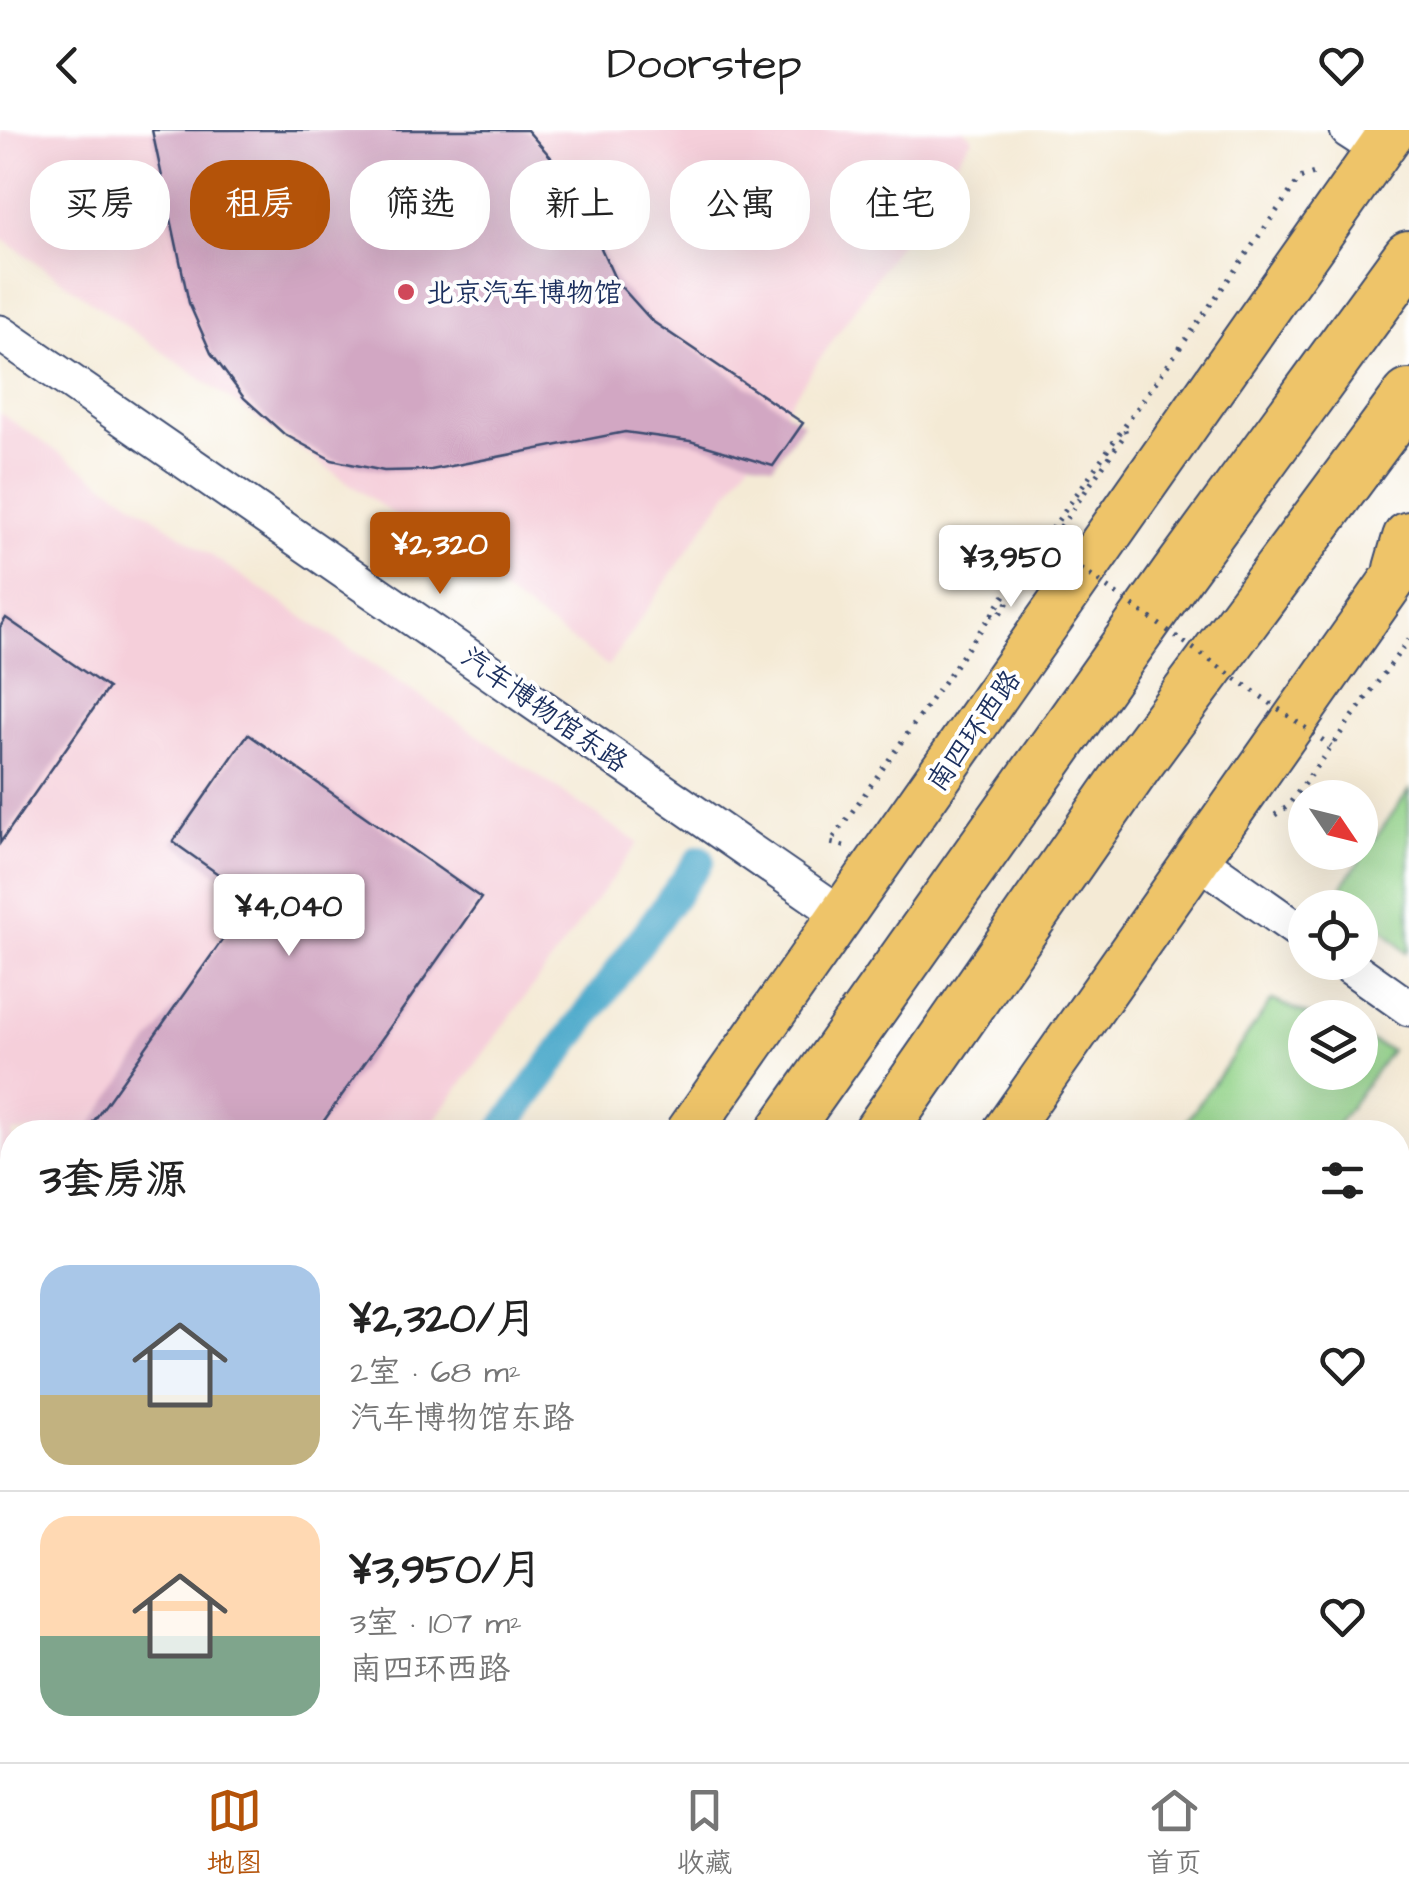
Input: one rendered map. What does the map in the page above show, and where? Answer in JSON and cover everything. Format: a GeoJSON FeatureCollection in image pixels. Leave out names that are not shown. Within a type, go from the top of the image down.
{"type":"FeatureCollection","features":[{"type":"Feature","properties":{"kind":"highway"},"geometry":{"type":"LineString","coordinates":[[791,1120],[1177,575],[1409,257]]}},
{"type":"Feature","properties":{"kind":"highway"},"geometry":{"type":"LineString","coordinates":[[888,1120],[1137,763],[1409,396]]}},
{"type":"Feature","properties":{"kind":"main road","name":"南四环西路"},"geometry":{"type":"LineString","coordinates":[[697,1120],[1374,137]]}},
{"type":"Feature","properties":{"kind":"main road"},"geometry":{"type":"LineString","coordinates":[[1013,1120],[1406,555]]}},
{"type":"Feature","properties":{"kind":"street","name":"汽车博物馆东路"},"geometry":{"type":"LineString","coordinates":[[0,333],[842,915]]}},
{"type":"Feature","properties":{"kind":"street"},"geometry":{"type":"LineString","coordinates":[[1197,859],[1288,923]]}},
{"type":"Feature","properties":{"kind":"street"},"geometry":{"type":"LineString","coordinates":[[1369,980],[1409,1008]]}},
{"type":"Feature","properties":{"kind":"path"},"geometry":{"type":"LineString","coordinates":[[850,848],[830,843],[1300,178],[1318,172]]}},
{"type":"Feature","properties":{"kind":"path"},"geometry":{"type":"LineString","coordinates":[[991,615],[999,616],[1126,433],[1124,427]]}},
{"type":"Feature","properties":{"kind":"path"},"geometry":{"type":"LineString","coordinates":[[1047,546],[1332,746]]}},
{"type":"Feature","properties":{"kind":"path"},"geometry":{"type":"LineString","coordinates":[[1287,807],[1409,639]]}},
{"type":"Feature","properties":{"kind":"shaded area"},"geometry":{"type":"Polygon","coordinates":[[[0,130],[963,130],[973,137],[957,160],[830,160],[830,250],[895,250],[608,666],[0,237],[0,130]]]}},
{"type":"Feature","properties":{"kind":"shaded area"},"geometry":{"type":"Polygon","coordinates":[[[0,413],[638,843],[435,1120],[0,1120],[0,413]]]}},
{"type":"Feature","properties":{"kind":"green space"},"geometry":{"type":"Polygon","coordinates":[[[1409,790],[1406,953],[1378,924],[1378,890],[1346,890],[1342,886],[1353,870],[1378,870],[1378,834],[1409,790]]]}},
{"type":"Feature","properties":{"kind":"green space"},"geometry":{"type":"Polygon","coordinates":[[[1272,1000],[1288,1006],[1288,1090],[1362,1090],[1341,1120],[1187,1120],[1272,1000]]]}},
{"type":"Feature","properties":{"kind":"green space"},"geometry":{"type":"Polygon","coordinates":[[[1378,1045],[1391,1050],[1378,1068],[1378,1045]]]}},
{"type":"Feature","properties":{"kind":"building","name":"北京汽车博物馆"},"geometry":{"type":"Polygon","coordinates":[[[152,130],[527,130],[553,160],[510,160],[510,250],[602,250],[616,281],[652,321],[803,423],[773,466],[690,441],[625,432],[431,470],[384,471],[332,460],[284,434],[244,398],[211,353],[189,303],[170,214],[170,160],[158,160],[152,130]]]}},
{"type":"Feature","properties":{"kind":"building"},"geometry":{"type":"Polygon","coordinates":[[[6,618],[108,688],[0,843],[0,627],[6,618]]]}},
{"type":"Feature","properties":{"kind":"building"},"geometry":{"type":"Polygon","coordinates":[[[248,734],[481,898],[324,1120],[95,1120],[252,898],[173,842],[248,734]]]}},
{"type":"Feature","properties":{"kind":"waterway"},"geometry":{"type":"LineString","coordinates":[[510,1120],[700,860]]}},
{"type":"Feature","properties":{"kind":"place","name":"北京汽车博物馆"},"geometry":{"type":"Point","coordinates":[406,292]}}]}
